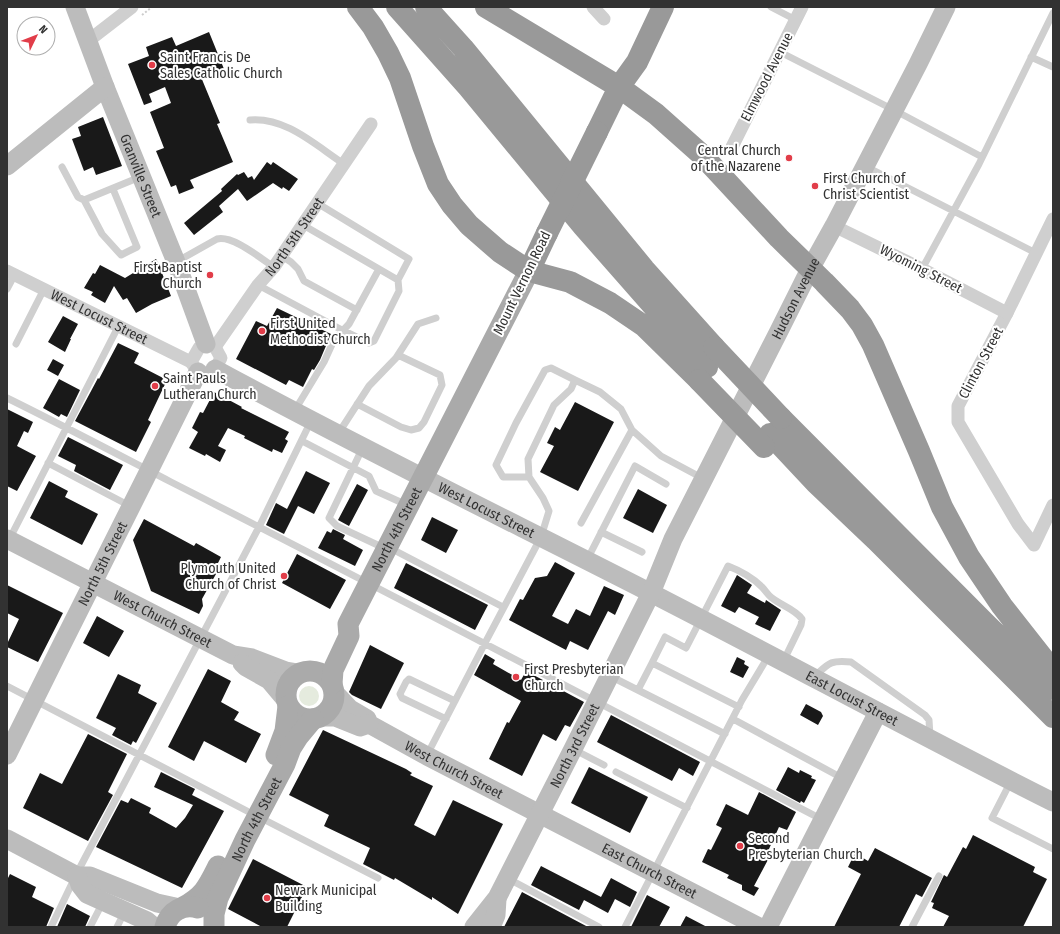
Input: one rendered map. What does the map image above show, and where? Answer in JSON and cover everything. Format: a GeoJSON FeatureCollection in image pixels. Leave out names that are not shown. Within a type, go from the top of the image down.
{"type":"FeatureCollection","features":[{"type":"Feature","properties":{"kind":"highway"},"geometry":{"type":"LineString","coordinates":[[358,7],[377,34],[400,78],[423,146],[438,184],[469,225],[500,252],[529,271],[570,282],[610,303],[706,365]]}},
{"type":"Feature","properties":{"kind":"highway"},"geometry":{"type":"LineString","coordinates":[[396,7],[469,88],[583,226],[706,365],[772,433],[816,483],[876,540],[1053,717]]}},
{"type":"Feature","properties":{"kind":"highway"},"geometry":{"type":"LineString","coordinates":[[426,7],[462,48],[644,269],[706,365],[772,433],[983,621],[1053,689]]}},
{"type":"Feature","properties":{"kind":"highway"},"geometry":{"type":"LineString","coordinates":[[486,7],[619,87],[656,114],[702,155],[779,238],[837,295],[862,325],[874,345],[942,507],[969,557],[1002,606],[1053,671]]}},
{"type":"Feature","properties":{"kind":"highway","name":"Mount Vernon Road"},"geometry":{"type":"LineString","coordinates":[[619,87],[625,56],[650,7]]}},
{"type":"Feature","properties":{"kind":"highway","name":"Mount Vernon Road"},"geometry":{"type":"LineString","coordinates":[[529,271],[619,87],[637,62],[663,7]]}},
{"type":"Feature","properties":{"kind":"main road","name":"Mount Vernon Road"},"geometry":{"type":"LineString","coordinates":[[424,478],[529,271]]}},
{"type":"Feature","properties":{"kind":"main road","name":"North 4th Street"},"geometry":{"type":"LineString","coordinates":[[302,671],[324,654],[339,630],[348,624],[424,478]]}},
{"type":"Feature","properties":{"kind":"main road","name":"North 4th Street"},"geometry":{"type":"LineString","coordinates":[[333,688],[333,670],[349,636],[348,624]]}},
{"type":"Feature","properties":{"kind":"main road"},"geometry":{"type":"LineString","coordinates":[[313,670],[321,672],[327,677],[333,688],[334,699],[331,706],[326,713],[316,718],[307,719],[296,715],[287,703],[285,691],[287,684],[292,677],[302,671],[313,670]]}},
{"type":"Feature","properties":{"kind":"main road","name":"North 4th Street"},"geometry":{"type":"LineString","coordinates":[[214,927],[214,914],[218,898],[280,747],[285,731],[287,703]]}},
{"type":"Feature","properties":{"kind":"main road","name":"North 4th Street"},"geometry":{"type":"LineString","coordinates":[[165,927],[168,918],[173,912],[197,899],[205,891],[252,814],[285,764],[291,748],[298,737],[316,718]]}},
{"type":"Feature","properties":{"kind":"main road"},"geometry":{"type":"LineString","coordinates":[[182,908],[197,908],[203,910],[208,915],[214,927]]}},
{"type":"Feature","properties":{"kind":"street","name":"Granville Street"},"geometry":{"type":"LineString","coordinates":[[74,7],[210,346]]}},
{"type":"Feature","properties":{"kind":"street"},"geometry":{"type":"LineString","coordinates":[[88,41],[132,7]]}},
{"type":"Feature","properties":{"kind":"street"},"geometry":{"type":"LineString","coordinates":[[593,7],[604,19]]}},
{"type":"Feature","properties":{"kind":"street","name":"Elmwood Avenue"},"geometry":{"type":"LineString","coordinates":[[732,148],[802,7]]}},
{"type":"Feature","properties":{"kind":"street","name":"Hudson Avenue"},"geometry":{"type":"LineString","coordinates":[[651,593],[673,539],[810,269],[834,226],[946,7]]}},
{"type":"Feature","properties":{"kind":"street"},"geometry":{"type":"LineString","coordinates":[[7,166],[105,86]]}},
{"type":"Feature","properties":{"kind":"street","name":"North 5th Street"},"geometry":{"type":"LineString","coordinates":[[7,755],[202,368],[199,348],[210,346],[274,267],[371,124]]}},
{"type":"Feature","properties":{"kind":"street","name":"Clinton Street"},"geometry":{"type":"LineString","coordinates":[[1053,219],[1007,313],[958,406],[958,422],[1018,524],[1034,545],[1053,505]]}},
{"type":"Feature","properties":{"kind":"street","name":"Wyoming Street"},"geometry":{"type":"LineString","coordinates":[[834,226],[1007,313]]}},
{"type":"Feature","properties":{"kind":"street","name":"West Locust Street"},"geometry":{"type":"LineString","coordinates":[[11,272],[364,447],[651,593]]}},
{"type":"Feature","properties":{"kind":"street"},"geometry":{"type":"LineString","coordinates":[[202,368],[221,358],[210,346]]}},
{"type":"Feature","properties":{"kind":"street","name":"West Church Street"},"geometry":{"type":"LineString","coordinates":[[8,540],[93,582],[233,655],[246,667],[269,680],[287,703]]}},
{"type":"Feature","properties":{"kind":"street","name":"East Locust Street"},"geometry":{"type":"LineString","coordinates":[[651,593],[1053,802]]}},
{"type":"Feature","properties":{"kind":"street","name":"North 3rd Street"},"geometry":{"type":"LineString","coordinates":[[474,927],[497,898],[651,593]]}},
{"type":"Feature","properties":{"kind":"street","name":"West Church Street"},"geometry":{"type":"LineString","coordinates":[[233,655],[252,658],[286,671],[302,671]]}},
{"type":"Feature","properties":{"kind":"street","name":"West Church Street"},"geometry":{"type":"LineString","coordinates":[[333,688],[340,700],[350,709],[367,719],[369,724],[427,756],[540,813]]}},
{"type":"Feature","properties":{"kind":"street"},"geometry":{"type":"LineString","coordinates":[[768,927],[878,712]]}},
{"type":"Feature","properties":{"kind":"street","name":"West Church Street"},"geometry":{"type":"LineString","coordinates":[[316,718],[335,717],[360,727],[369,724]]}},
{"type":"Feature","properties":{"kind":"street","name":"East Church Street"},"geometry":{"type":"LineString","coordinates":[[540,813],[759,927]]}},
{"type":"Feature","properties":{"kind":"street"},"geometry":{"type":"LineString","coordinates":[[7,839],[76,875],[90,876],[157,903],[182,908]]}},
{"type":"Feature","properties":{"kind":"street"},"geometry":{"type":"LineString","coordinates":[[76,875],[80,886],[87,894],[103,902],[121,919],[147,921],[154,927]]}},
{"type":"Feature","properties":{"kind":"street","name":"North 3rd Street"},"geometry":{"type":"LineString","coordinates":[[491,927],[496,915],[497,898]]}},
{"type":"Feature","properties":{"kind":"lane"},"geometry":{"type":"LineString","coordinates":[[771,7],[796,20]]}},
{"type":"Feature","properties":{"kind":"lane"},"geometry":{"type":"LineString","coordinates":[[922,269],[982,157],[1053,13]]}},
{"type":"Feature","properties":{"kind":"lane"},"geometry":{"type":"LineString","coordinates":[[780,52],[982,157]]}},
{"type":"Feature","properties":{"kind":"lane"},"geometry":{"type":"LineString","coordinates":[[1031,57],[1053,67]]}},
{"type":"Feature","properties":{"kind":"lane"},"geometry":{"type":"LineString","coordinates":[[250,120],[260,119],[288,127],[344,164]]}},
{"type":"Feature","properties":{"kind":"lane"},"geometry":{"type":"LineString","coordinates":[[865,166],[1036,253]]}},
{"type":"Feature","properties":{"kind":"lane"},"geometry":{"type":"LineString","coordinates":[[62,167],[78,198],[84,200],[142,176]]}},
{"type":"Feature","properties":{"kind":"lane"},"geometry":{"type":"LineString","coordinates":[[84,200],[102,234],[122,256],[137,247],[113,189]]}},
{"type":"Feature","properties":{"kind":"lane"},"geometry":{"type":"LineString","coordinates":[[258,285],[342,330],[372,342],[399,291],[398,280],[409,259],[317,203]]}},
{"type":"Feature","properties":{"kind":"lane"},"geometry":{"type":"LineString","coordinates":[[303,224],[398,280]]}},
{"type":"Feature","properties":{"kind":"lane"},"geometry":{"type":"LineString","coordinates":[[176,262],[217,239],[223,238],[232,240],[274,267]]}},
{"type":"Feature","properties":{"kind":"lane"},"geometry":{"type":"LineString","coordinates":[[282,256],[298,269],[304,281],[357,310]]}},
{"type":"Feature","properties":{"kind":"lane"},"geometry":{"type":"LineString","coordinates":[[294,412],[324,362],[334,340],[349,324],[379,269]]}},
{"type":"Feature","properties":{"kind":"lane"},"geometry":{"type":"LineString","coordinates":[[7,289],[11,272]]}},
{"type":"Feature","properties":{"kind":"lane"},"geometry":{"type":"LineString","coordinates":[[16,344],[44,289]]}},
{"type":"Feature","properties":{"kind":"lane"},"geometry":{"type":"LineString","coordinates":[[338,434],[369,386],[398,355],[418,324],[436,318]]}},
{"type":"Feature","properties":{"kind":"lane"},"geometry":{"type":"LineString","coordinates":[[8,540],[118,326]]}},
{"type":"Feature","properties":{"kind":"lane"},"geometry":{"type":"LineString","coordinates":[[357,404],[400,428],[411,430],[419,428],[424,422],[442,384],[440,375],[398,355]]}},
{"type":"Feature","properties":{"kind":"lane"},"geometry":{"type":"LineString","coordinates":[[529,476],[503,477],[496,465],[516,423],[545,370],[551,368],[600,392],[621,409],[632,430],[661,456],[704,479]]}},
{"type":"Feature","properties":{"kind":"lane"},"geometry":{"type":"LineString","coordinates":[[427,756],[484,643],[541,537],[549,510],[529,476],[528,459],[554,405],[571,388],[575,380]]}},
{"type":"Feature","properties":{"kind":"lane"},"geometry":{"type":"LineString","coordinates":[[7,398],[370,583],[823,820]]}},
{"type":"Feature","properties":{"kind":"lane"},"geometry":{"type":"LineString","coordinates":[[51,927],[76,875],[259,526],[312,421]]}},
{"type":"Feature","properties":{"kind":"lane"},"geometry":{"type":"LineString","coordinates":[[581,523],[632,430]]}},
{"type":"Feature","properties":{"kind":"lane"},"geometry":{"type":"LineString","coordinates":[[302,441],[369,476],[376,491],[409,506]]}},
{"type":"Feature","properties":{"kind":"lane"},"geometry":{"type":"LineString","coordinates":[[364,447],[329,518],[337,526],[387,548],[503,607]]}},
{"type":"Feature","properties":{"kind":"lane"},"geometry":{"type":"LineString","coordinates":[[48,463],[132,507]]}},
{"type":"Feature","properties":{"kind":"lane"},"geometry":{"type":"LineString","coordinates":[[587,560],[635,466],[666,484]]}},
{"type":"Feature","properties":{"kind":"lane"},"geometry":{"type":"LineString","coordinates":[[601,532],[642,552]]}},
{"type":"Feature","properties":{"kind":"lane"},"geometry":{"type":"LineString","coordinates":[[625,927],[712,762],[739,707],[801,625],[802,619],[799,613],[788,609],[772,598],[755,581],[740,570],[728,566],[686,648],[665,637],[638,690]]}},
{"type":"Feature","properties":{"kind":"lane"},"geometry":{"type":"LineString","coordinates":[[813,678],[829,663],[838,661],[851,662],[925,715],[929,720],[930,739]]}},
{"type":"Feature","properties":{"kind":"lane"},"geometry":{"type":"LineString","coordinates":[[652,663],[739,707]]}},
{"type":"Feature","properties":{"kind":"lane"},"geometry":{"type":"LineString","coordinates":[[610,676],[725,734]]}},
{"type":"Feature","properties":{"kind":"lane"},"geometry":{"type":"LineString","coordinates":[[446,719],[402,698],[400,694],[406,682],[409,679],[455,701]]}},
{"type":"Feature","properties":{"kind":"lane"},"geometry":{"type":"LineString","coordinates":[[7,686],[378,878]]}},
{"type":"Feature","properties":{"kind":"lane"},"geometry":{"type":"LineString","coordinates":[[733,719],[844,779]]}},
{"type":"Feature","properties":{"kind":"lane"},"geometry":{"type":"LineString","coordinates":[[573,749],[604,765]]}},
{"type":"Feature","properties":{"kind":"lane"},"geometry":{"type":"LineString","coordinates":[[616,772],[687,808]]}},
{"type":"Feature","properties":{"kind":"lane"},"geometry":{"type":"LineString","coordinates":[[1011,781],[992,818],[1053,849]]}},
{"type":"Feature","properties":{"kind":"lane"},"geometry":{"type":"LineString","coordinates":[[912,927],[939,876]]}},
{"type":"Feature","properties":{"kind":"lane"},"geometry":{"type":"LineString","coordinates":[[507,878],[599,927]]}},
{"type":"Feature","properties":{"kind":"lane"},"geometry":{"type":"LineString","coordinates":[[90,927],[103,902]]}},
{"type":"Feature","properties":{"kind":"shaded area"},"geometry":{"type":"Polygon","coordinates":[[[309,686],[316,689],[319,696],[316,703],[309,706],[302,703],[299,696],[302,689],[309,686]]]}},
{"type":"Feature","properties":{"kind":"building"},"geometry":{"type":"Polygon","coordinates":[[[209,32],[224,69],[201,77],[220,123],[217,124],[233,162],[190,180],[194,188],[179,194],[176,185],[171,187],[156,151],[164,148],[150,112],[171,103],[165,87],[149,94],[152,102],[144,105],[128,64],[149,56],[146,47],[172,37],[176,46],[209,32]]]}},
{"type":"Feature","properties":{"kind":"building"},"geometry":{"type":"Polygon","coordinates":[[[103,117],[122,166],[96,175],[93,167],[84,171],[72,139],[81,136],[78,127],[103,117]]]}},
{"type":"Feature","properties":{"kind":"building"},"geometry":{"type":"Polygon","coordinates":[[[267,162],[271,165],[273,162],[298,179],[289,191],[283,187],[282,189],[273,183],[247,201],[238,189],[219,206],[223,212],[194,235],[184,223],[222,191],[221,189],[237,174],[238,175],[244,172],[248,178],[252,176],[254,180],[267,162]]]}},
{"type":"Feature","properties":{"kind":"building"},"geometry":{"type":"Polygon","coordinates":[[[156,259],[164,272],[162,273],[171,296],[136,313],[127,298],[123,300],[114,286],[105,303],[91,295],[93,292],[84,288],[100,265],[125,278],[156,259]]]}},
{"type":"Feature","properties":{"kind":"building"},"geometry":{"type":"Polygon","coordinates":[[[277,308],[331,334],[320,360],[314,370],[312,369],[303,387],[289,380],[286,385],[236,359],[256,321],[267,326],[277,308]]]}},
{"type":"Feature","properties":{"kind":"building"},"geometry":{"type":"Polygon","coordinates":[[[63,316],[78,324],[65,352],[48,342],[63,316]]]}},
{"type":"Feature","properties":{"kind":"building"},"geometry":{"type":"Polygon","coordinates":[[[118,343],[139,353],[134,363],[167,380],[148,420],[151,422],[136,452],[75,421],[118,343]]]}},
{"type":"Feature","properties":{"kind":"building"},"geometry":{"type":"Polygon","coordinates":[[[53,359],[64,365],[58,376],[47,370],[53,359]]]}},
{"type":"Feature","properties":{"kind":"building"},"geometry":{"type":"Polygon","coordinates":[[[59,379],[80,390],[67,417],[61,414],[59,417],[43,408],[59,379]]]}},
{"type":"Feature","properties":{"kind":"building"},"geometry":{"type":"Polygon","coordinates":[[[214,392],[242,407],[241,408],[289,432],[285,439],[288,441],[282,453],[273,449],[272,452],[228,428],[218,446],[226,450],[220,462],[206,454],[205,456],[189,448],[198,432],[192,428],[200,412],[203,413],[214,392]]]}},
{"type":"Feature","properties":{"kind":"building"},"geometry":{"type":"Polygon","coordinates":[[[575,402],[614,422],[578,491],[540,472],[554,446],[547,443],[555,427],[560,430],[575,402]]]}},
{"type":"Feature","properties":{"kind":"building"},"geometry":{"type":"Polygon","coordinates":[[[7,409],[33,422],[28,433],[24,431],[17,446],[36,456],[17,491],[7,486],[7,409]]]}},
{"type":"Feature","properties":{"kind":"building"},"geometry":{"type":"Polygon","coordinates":[[[68,437],[123,465],[110,490],[74,471],[76,465],[58,456],[68,437]]]}},
{"type":"Feature","properties":{"kind":"building"},"geometry":{"type":"Polygon","coordinates":[[[306,471],[330,483],[314,514],[298,506],[284,534],[266,525],[276,503],[287,509],[306,471]]]}},
{"type":"Feature","properties":{"kind":"building"},"geometry":{"type":"Polygon","coordinates":[[[49,481],[68,491],[65,497],[98,514],[82,545],[30,518],[49,481]]]}},
{"type":"Feature","properties":{"kind":"building"},"geometry":{"type":"Polygon","coordinates":[[[357,484],[368,490],[349,526],[338,520],[357,484]]]}},
{"type":"Feature","properties":{"kind":"building"},"geometry":{"type":"Polygon","coordinates":[[[638,489],[667,505],[653,533],[623,518],[638,489]]]}},
{"type":"Feature","properties":{"kind":"building"},"geometry":{"type":"Polygon","coordinates":[[[432,517],[458,530],[446,553],[421,540],[432,517]]]}},
{"type":"Feature","properties":{"kind":"building"},"geometry":{"type":"Polygon","coordinates":[[[144,519],[194,546],[196,543],[221,557],[215,569],[216,574],[202,599],[203,606],[199,614],[151,591],[133,540],[144,519]]]}},
{"type":"Feature","properties":{"kind":"building"},"geometry":{"type":"Polygon","coordinates":[[[333,529],[345,535],[343,539],[363,550],[355,566],[318,548],[327,531],[331,533],[333,529]]]}},
{"type":"Feature","properties":{"kind":"building"},"geometry":{"type":"Polygon","coordinates":[[[297,554],[346,580],[330,609],[282,583],[297,554]]]}},
{"type":"Feature","properties":{"kind":"building"},"geometry":{"type":"Polygon","coordinates":[[[555,562],[575,573],[552,616],[568,624],[576,609],[590,616],[604,586],[624,595],[615,615],[608,611],[588,650],[570,641],[566,650],[509,620],[520,599],[523,600],[535,578],[547,576],[555,562]]]}},
{"type":"Feature","properties":{"kind":"building"},"geometry":{"type":"Polygon","coordinates":[[[406,563],[488,605],[475,630],[394,588],[406,563]]]}},
{"type":"Feature","properties":{"kind":"building"},"geometry":{"type":"Polygon","coordinates":[[[737,575],[752,585],[747,593],[765,603],[766,600],[781,610],[770,631],[755,624],[759,617],[739,607],[735,613],[721,606],[737,575]]]}},
{"type":"Feature","properties":{"kind":"building"},"geometry":{"type":"Polygon","coordinates":[[[7,585],[63,613],[38,662],[7,647],[19,619],[7,613],[7,585]]]}},
{"type":"Feature","properties":{"kind":"building"},"geometry":{"type":"Polygon","coordinates":[[[97,616],[124,631],[109,657],[83,643],[97,616]]]}},
{"type":"Feature","properties":{"kind":"building"},"geometry":{"type":"Polygon","coordinates":[[[370,645],[404,663],[381,709],[352,695],[349,692],[370,645]]]}},
{"type":"Feature","properties":{"kind":"building"},"geometry":{"type":"Polygon","coordinates":[[[485,654],[495,660],[493,664],[521,680],[526,671],[584,702],[570,727],[565,725],[556,741],[543,734],[522,776],[489,759],[507,722],[509,723],[521,701],[474,675],[485,654]]]}},
{"type":"Feature","properties":{"kind":"building"},"geometry":{"type":"Polygon","coordinates":[[[737,657],[745,661],[744,664],[749,667],[743,678],[730,672],[737,657]]]}},
{"type":"Feature","properties":{"kind":"building"},"geometry":{"type":"Polygon","coordinates":[[[208,669],[231,681],[221,702],[239,712],[234,720],[261,734],[246,763],[204,741],[194,761],[168,747],[208,669]]]}},
{"type":"Feature","properties":{"kind":"building"},"geometry":{"type":"Polygon","coordinates":[[[118,674],[141,685],[138,693],[157,703],[136,743],[133,741],[131,745],[112,735],[116,728],[96,718],[118,674]]]}},
{"type":"Feature","properties":{"kind":"building"},"geometry":{"type":"Polygon","coordinates":[[[806,704],[821,712],[823,716],[818,725],[800,715],[806,704]]]}},
{"type":"Feature","properties":{"kind":"building"},"geometry":{"type":"Polygon","coordinates":[[[611,715],[700,762],[693,776],[679,768],[672,781],[597,742],[611,715]]]}},
{"type":"Feature","properties":{"kind":"building"},"geometry":{"type":"Polygon","coordinates":[[[323,730],[406,769],[412,773],[410,775],[433,786],[414,825],[435,836],[453,800],[503,824],[458,914],[432,897],[432,900],[395,878],[394,880],[363,864],[370,848],[324,826],[329,815],[289,795],[323,730]]]}},
{"type":"Feature","properties":{"kind":"building"},"geometry":{"type":"Polygon","coordinates":[[[88,734],[127,754],[108,792],[113,795],[88,841],[23,808],[40,773],[62,784],[88,734]]]}},
{"type":"Feature","properties":{"kind":"building"},"geometry":{"type":"Polygon","coordinates":[[[589,767],[648,797],[630,833],[571,803],[589,767]]]}},
{"type":"Feature","properties":{"kind":"building"},"geometry":{"type":"Polygon","coordinates":[[[788,767],[799,773],[800,770],[812,776],[811,778],[816,780],[804,803],[801,801],[800,803],[776,790],[788,767]]]}},
{"type":"Feature","properties":{"kind":"building"},"geometry":{"type":"Polygon","coordinates":[[[161,772],[195,789],[192,795],[224,811],[182,888],[96,847],[121,800],[128,803],[131,798],[151,808],[149,813],[176,828],[185,818],[193,805],[154,787],[161,772]]]}},
{"type":"Feature","properties":{"kind":"building","name":"Second Presbyterian Church"},"geometry":{"type":"Polygon","coordinates":[[[759,792],[796,812],[787,830],[779,827],[769,849],[771,854],[754,886],[759,888],[754,896],[742,890],[742,885],[727,878],[729,875],[702,862],[708,849],[711,850],[722,828],[716,825],[726,804],[748,815],[759,792]]]}},
{"type":"Feature","properties":{"kind":"building"},"geometry":{"type":"Polygon","coordinates":[[[973,835],[1035,867],[1033,872],[1047,879],[1023,927],[943,927],[949,916],[932,908],[934,903],[931,902],[944,875],[947,877],[963,847],[966,849],[973,835]]]}},
{"type":"Feature","properties":{"kind":"building"},"geometry":{"type":"Polygon","coordinates":[[[875,848],[932,878],[922,897],[916,894],[899,927],[834,927],[861,874],[848,867],[855,853],[868,861],[875,848]]]}},
{"type":"Feature","properties":{"kind":"building","name":"Newark Municipal Building"},"geometry":{"type":"Polygon","coordinates":[[[253,859],[307,887],[287,927],[262,927],[228,909],[253,859]]]}},
{"type":"Feature","properties":{"kind":"building"},"geometry":{"type":"Polygon","coordinates":[[[541,866],[601,897],[611,878],[637,892],[630,907],[615,899],[608,913],[584,900],[579,910],[531,885],[541,866]]]}},
{"type":"Feature","properties":{"kind":"building"},"geometry":{"type":"Polygon","coordinates":[[[10,874],[36,887],[32,897],[54,908],[46,927],[7,927],[7,880],[10,874]]]}},
{"type":"Feature","properties":{"kind":"building"},"geometry":{"type":"Polygon","coordinates":[[[522,892],[588,927],[504,927],[522,892]]]}},
{"type":"Feature","properties":{"kind":"building"},"geometry":{"type":"Polygon","coordinates":[[[647,895],[670,907],[659,927],[631,927],[647,895]]]}},
{"type":"Feature","properties":{"kind":"building"},"geometry":{"type":"Polygon","coordinates":[[[67,904],[90,916],[85,927],[57,927],[67,904]]]}},
{"type":"Feature","properties":{"kind":"building"},"geometry":{"type":"Polygon","coordinates":[[[686,916],[707,927],[680,927],[686,916]]]}},
{"type":"Feature","properties":{"kind":"place","name":"Saint Francis De Sales Catholic Church"},"geometry":{"type":"Point","coordinates":[152,65]}},
{"type":"Feature","properties":{"kind":"place","name":"Central Church of the Nazarene"},"geometry":{"type":"Point","coordinates":[789,158]}},
{"type":"Feature","properties":{"kind":"place","name":"First Church of Christ Scientist"},"geometry":{"type":"Point","coordinates":[815,186]}},
{"type":"Feature","properties":{"kind":"place","name":"First Baptist Church"},"geometry":{"type":"Point","coordinates":[210,275]}},
{"type":"Feature","properties":{"kind":"place","name":"First United Methodist Church"},"geometry":{"type":"Point","coordinates":[262,331]}},
{"type":"Feature","properties":{"kind":"place","name":"Saint Pauls Lutheran Church"},"geometry":{"type":"Point","coordinates":[155,386]}},
{"type":"Feature","properties":{"kind":"place","name":"Plymouth United Church of Christ"},"geometry":{"type":"Point","coordinates":[284,576]}},
{"type":"Feature","properties":{"kind":"place","name":"First Presbyterian Church"},"geometry":{"type":"Point","coordinates":[516,677]}},
{"type":"Feature","properties":{"kind":"place","name":"Second Presbyterian Church"},"geometry":{"type":"Point","coordinates":[740,846]}},
{"type":"Feature","properties":{"kind":"place","name":"Newark Municipal Building"},"geometry":{"type":"Point","coordinates":[267,898]}}]}
